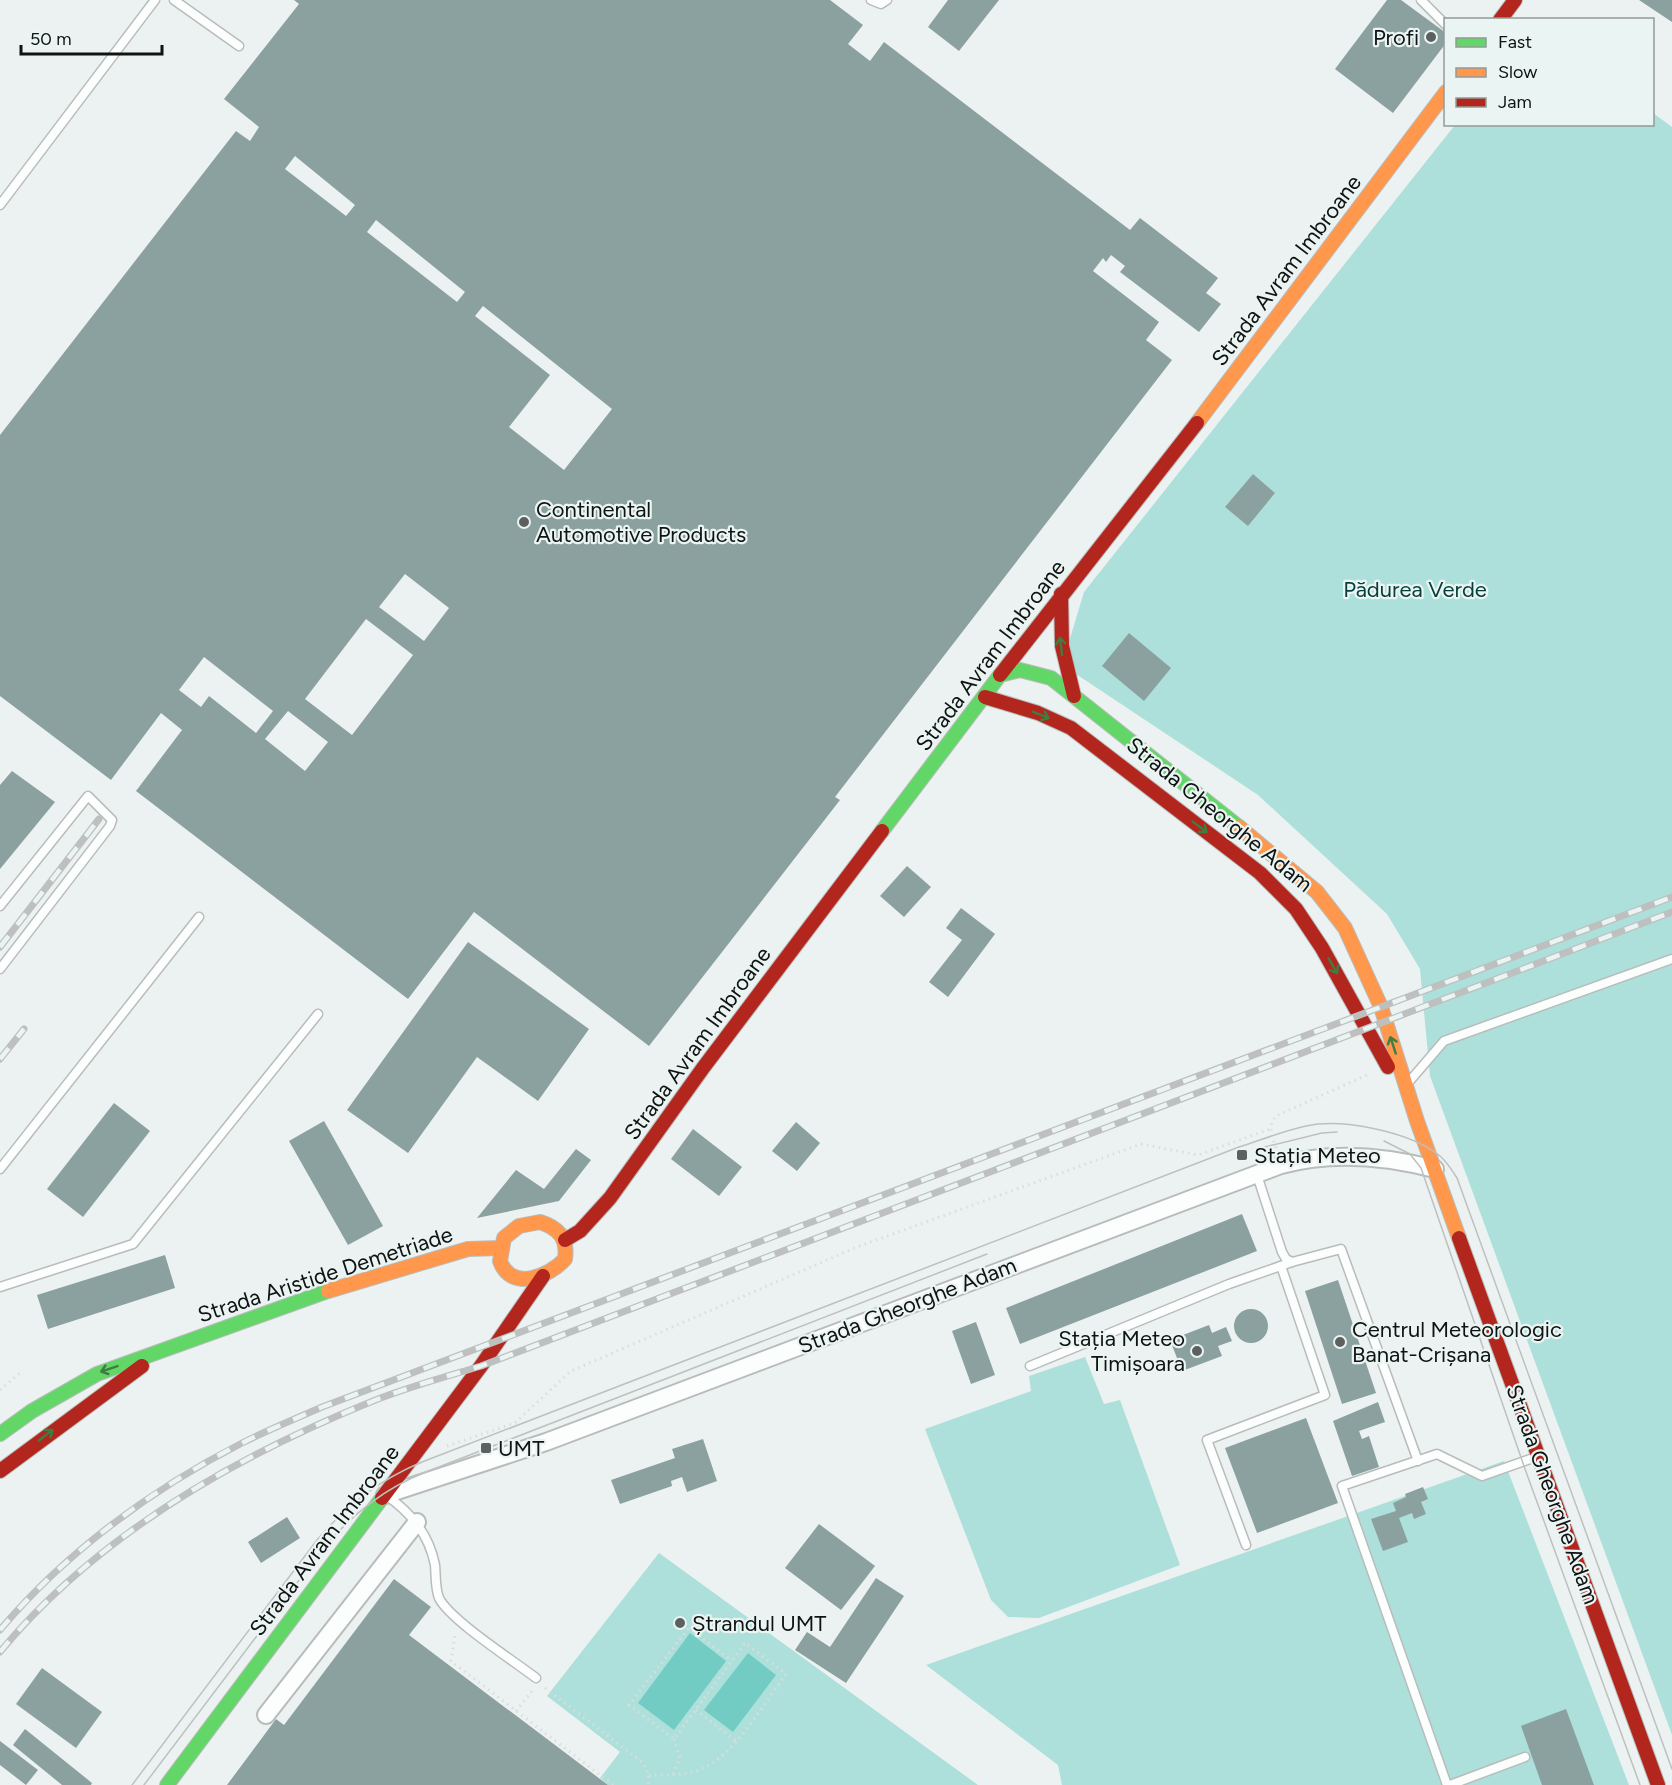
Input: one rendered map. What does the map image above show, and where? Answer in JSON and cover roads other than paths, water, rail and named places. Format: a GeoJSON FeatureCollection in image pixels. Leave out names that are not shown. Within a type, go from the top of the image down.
{"type":"FeatureCollection","features":[{"type":"Feature","properties":{"kind":"main road"},"geometry":{"type":"LineString","coordinates":[[1502,18],[1515,0]]}},
{"type":"Feature","properties":{"kind":"main road","name":"Strada Avram Imbroane"},"geometry":{"type":"LineString","coordinates":[[565,1240],[580,1230],[610,1198],[703,1068],[1061,594],[1216,399],[1444,95]]}},
{"type":"Feature","properties":{"kind":"main road"},"geometry":{"type":"LineString","coordinates":[[1061,594],[1058,622],[1064,665],[1074,696]]}},
{"type":"Feature","properties":{"kind":"main road","name":"Strada Gheorghe Adam"},"geometry":{"type":"LineString","coordinates":[[1000,675],[1020,670],[1051,678],[1279,858],[1317,892],[1346,928],[1382,1007],[1417,1121],[1658,1785]]}},
{"type":"Feature","properties":{"kind":"main road","name":"Strada Gheorghe Adam"},"geometry":{"type":"LineString","coordinates":[[985,697],[1038,713],[1071,728],[1260,873],[1296,909],[1322,948],[1417,1121]]}},
{"type":"Feature","properties":{"kind":"main road"},"geometry":{"type":"LineString","coordinates":[[512,1287],[554,1271],[565,1259],[565,1240],[551,1225],[527,1222],[508,1231],[502,1238],[501,1265],[512,1287],[512,1318]]}},
{"type":"Feature","properties":{"kind":"main road","name":"Strada Aristide Demetriade"},"geometry":{"type":"LineString","coordinates":[[0,1434],[32,1411],[97,1374],[319,1294],[432,1258],[468,1249],[500,1248]]}},
{"type":"Feature","properties":{"kind":"main road","name":"Strada Avram Imbroane"},"geometry":{"type":"LineString","coordinates":[[167,1785],[481,1366],[543,1276]]}},
{"type":"Feature","properties":{"kind":"main road","name":"Strada Aristide Demetriade"},"geometry":{"type":"LineString","coordinates":[[0,1472],[65,1421],[165,1350]]}},
{"type":"Feature","properties":{"kind":"street","name":"Strada Gheorghe Adam"},"geometry":{"type":"LineString","coordinates":[[385,1495],[546,1443],[1281,1165],[1329,1156],[1394,1161],[1435,1169]]}},
{"type":"Feature","properties":{"kind":"street"},"geometry":{"type":"LineString","coordinates":[[266,1715],[417,1522]]}},
{"type":"Feature","properties":{"kind":"lane"},"geometry":{"type":"LineString","coordinates":[[174,0],[239,46]]}},
{"type":"Feature","properties":{"kind":"lane"},"geometry":{"type":"LineString","coordinates":[[871,0],[881,4],[887,0]]}},
{"type":"Feature","properties":{"kind":"lane"},"geometry":{"type":"LineString","coordinates":[[1421,0],[1444,23]]}},
{"type":"Feature","properties":{"kind":"lane"},"geometry":{"type":"LineString","coordinates":[[0,206],[152,1]]}},
{"type":"Feature","properties":{"kind":"lane"},"geometry":{"type":"LineString","coordinates":[[0,906],[88,795],[108,814],[112,820],[110,826],[0,969]]}},
{"type":"Feature","properties":{"kind":"lane"},"geometry":{"type":"LineString","coordinates":[[0,1169],[198,917]]}},
{"type":"Feature","properties":{"kind":"lane"},"geometry":{"type":"LineString","coordinates":[[1406,1086],[1444,1041],[1672,959]]}},
{"type":"Feature","properties":{"kind":"lane"},"geometry":{"type":"LineString","coordinates":[[0,1287],[133,1244],[318,1014]]}},
{"type":"Feature","properties":{"kind":"lane"},"geometry":{"type":"LineString","coordinates":[[1257,1175],[1282,1252],[1286,1259],[1292,1262]]}},
{"type":"Feature","properties":{"kind":"lane"},"geometry":{"type":"LineString","coordinates":[[1030,1366],[1229,1284],[1336,1248],[1343,1252],[1418,1461]]}},
{"type":"Feature","properties":{"kind":"lane"},"geometry":{"type":"LineString","coordinates":[[1246,1545],[1207,1440],[1325,1395],[1281,1266]]}},
{"type":"Feature","properties":{"kind":"lane"},"geometry":{"type":"LineString","coordinates":[[1525,1757],[1448,1785],[1342,1486],[1437,1454],[1482,1476],[1539,1456]]}},
{"type":"Feature","properties":{"kind":"lane"},"geometry":{"type":"LineString","coordinates":[[385,1495],[406,1510],[417,1522],[430,1547],[440,1599],[458,1618],[536,1678]]}},
{"type":"Feature","properties":{"kind":"tram line"},"geometry":{"type":"LineString","coordinates":[[132,1785],[317,1540],[352,1505],[378,1485],[406,1469],[1239,1147],[1289,1130],[1321,1124],[1376,1129],[1412,1140],[1440,1156],[1457,1178],[1672,1769]]}},
{"type":"Feature","properties":{"kind":"tram line"},"geometry":{"type":"LineString","coordinates":[[1261,1148],[1322,1133],[1337,1132]]}},
{"type":"Feature","properties":{"kind":"tram line"},"geometry":{"type":"LineString","coordinates":[[1384,1141],[1410,1154],[1421,1168],[1525,1469],[1640,1785]]}},
{"type":"Feature","properties":{"kind":"tram line"},"geometry":{"type":"LineString","coordinates":[[144,1785],[325,1546],[359,1512],[384,1494],[426,1472],[987,1254]]}},
{"type":"Feature","properties":{"kind":"railway"},"geometry":{"type":"LineString","coordinates":[[0,947],[99,819]]}},
{"type":"Feature","properties":{"kind":"railway"},"geometry":{"type":"LineString","coordinates":[[0,1630],[53,1574],[112,1524],[143,1502],[208,1461],[322,1407],[1672,897]]}},
{"type":"Feature","properties":{"kind":"railway"},"geometry":{"type":"LineString","coordinates":[[0,1652],[38,1610],[79,1572],[124,1536],[219,1474],[321,1423],[386,1396],[481,1366],[1672,912]]}},
{"type":"Feature","properties":{"kind":"railway"},"geometry":{"type":"LineString","coordinates":[[0,1059],[24,1029]]}},
{"type":"Feature","properties":{"kind":"place","name":"Profi"},"geometry":{"type":"Point","coordinates":[1431,37]}},
{"type":"Feature","properties":{"kind":"place","name":"Continental Automotive Products"},"geometry":{"type":"Point","coordinates":[524,522]}},
{"type":"Feature","properties":{"kind":"place","name":"Stația Meteo"},"geometry":{"type":"Point","coordinates":[1242,1155]}},
{"type":"Feature","properties":{"kind":"place","name":"Centrul Meteorologic Banat-Crișana"},"geometry":{"type":"Point","coordinates":[1340,1342]}},
{"type":"Feature","properties":{"kind":"place","name":"Stația Meteo Timișoara"},"geometry":{"type":"Point","coordinates":[1197,1351]}},
{"type":"Feature","properties":{"kind":"place","name":"UMT"},"geometry":{"type":"Point","coordinates":[486,1448]}},
{"type":"Feature","properties":{"kind":"place","name":"Ștrandul UMT"},"geometry":{"type":"Point","coordinates":[680,1623]}},
{"type":"Feature","properties":{"kind":"park label","name":"Pădurea Verde"},"geometry":{"type":"Point","coordinates":[1415,589]}}]}
